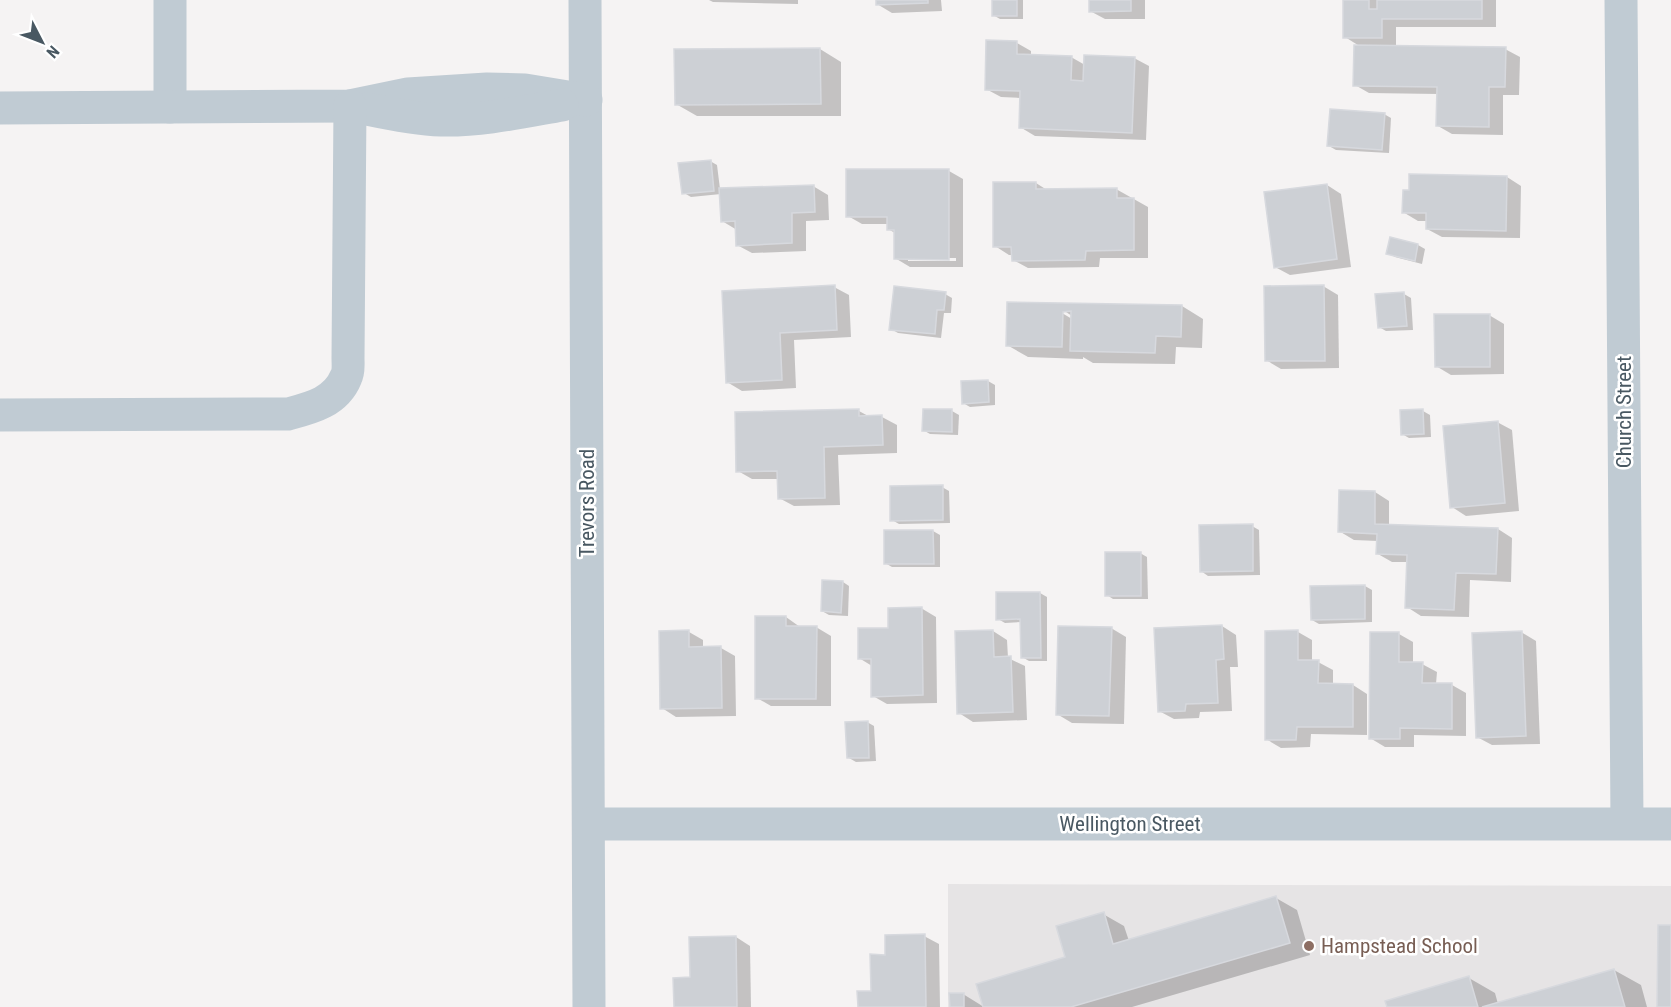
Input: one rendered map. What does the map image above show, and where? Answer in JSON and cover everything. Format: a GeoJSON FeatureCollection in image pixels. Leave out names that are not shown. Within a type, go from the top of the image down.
{"type":"FeatureCollection","features":[{"type":"Feature","properties":{"kind":"street"},"geometry":{"type":"LineString","coordinates":[[170,0],[170,107]]}},
{"type":"Feature","properties":{"kind":"street","name":"Trevors Road"},"geometry":{"type":"LineString","coordinates":[[585,0],[589,1007]]}},
{"type":"Feature","properties":{"kind":"street","name":"Church Street"},"geometry":{"type":"LineString","coordinates":[[1621,0],[1627,823]]}},
{"type":"Feature","properties":{"kind":"street"},"geometry":{"type":"LineString","coordinates":[[0,108],[350,106],[405,117],[443,120],[502,116],[586,100]]}},
{"type":"Feature","properties":{"kind":"street"},"geometry":{"type":"LineString","coordinates":[[0,415],[288,414],[312,408],[331,399],[347,376],[350,106]]}},
{"type":"Feature","properties":{"kind":"street","name":"Wellington Street"},"geometry":{"type":"LineString","coordinates":[[589,824],[1671,824]]}},
{"type":"Feature","properties":{"kind":"shaded area","name":"Hampstead School"},"geometry":{"type":"Polygon","coordinates":[[[948,884],[1671,886],[1671,1007],[948,1007],[948,884]]]}},
{"type":"Feature","properties":{"kind":"building"},"geometry":{"type":"Polygon","coordinates":[[[876,0],[928,0],[928,3],[876,5],[876,0]]]}},
{"type":"Feature","properties":{"kind":"building"},"geometry":{"type":"Polygon","coordinates":[[[992,0],[1017,0],[1017,16],[992,16],[992,0]]]}},
{"type":"Feature","properties":{"kind":"building"},"geometry":{"type":"Polygon","coordinates":[[[1089,0],[1131,0],[1131,11],[1089,12],[1089,0]]]}},
{"type":"Feature","properties":{"kind":"building"},"geometry":{"type":"Polygon","coordinates":[[[1343,0],[1369,0],[1369,9],[1377,9],[1377,0],[1482,0],[1482,19],[1382,19],[1382,38],[1343,38],[1343,0]]]}},
{"type":"Feature","properties":{"kind":"building"},"geometry":{"type":"Polygon","coordinates":[[[986,40],[1017,41],[1017,54],[1072,56],[1071,80],[1083,81],[1084,55],[1135,57],[1132,133],[1019,128],[1020,91],[985,90],[986,40]]]}},
{"type":"Feature","properties":{"kind":"building"},"geometry":{"type":"Polygon","coordinates":[[[1354,45],[1506,47],[1505,87],[1489,87],[1489,127],[1436,126],[1437,87],[1353,86],[1354,45]]]}},
{"type":"Feature","properties":{"kind":"building"},"geometry":{"type":"Polygon","coordinates":[[[820,48],[821,104],[675,105],[674,49],[820,48]]]}},
{"type":"Feature","properties":{"kind":"building"},"geometry":{"type":"Polygon","coordinates":[[[1330,109],[1385,113],[1382,150],[1327,146],[1330,109]]]}},
{"type":"Feature","properties":{"kind":"building"},"geometry":{"type":"Polygon","coordinates":[[[711,160],[714,191],[682,194],[678,163],[711,160]]]}},
{"type":"Feature","properties":{"kind":"building"},"geometry":{"type":"Polygon","coordinates":[[[846,169],[949,169],[949,260],[894,259],[894,230],[887,230],[887,217],[846,217],[846,169]]]}},
{"type":"Feature","properties":{"kind":"building"},"geometry":{"type":"Polygon","coordinates":[[[1409,174],[1507,176],[1506,231],[1426,229],[1426,213],[1402,213],[1403,190],[1409,190],[1409,174]]]}},
{"type":"Feature","properties":{"kind":"building"},"geometry":{"type":"Polygon","coordinates":[[[993,182],[1036,182],[1036,189],[1117,188],[1117,198],[1134,198],[1134,250],[1086,251],[1085,260],[1012,261],[1011,247],[993,247],[993,182]]]}},
{"type":"Feature","properties":{"kind":"building"},"geometry":{"type":"Polygon","coordinates":[[[1327,184],[1337,259],[1274,268],[1264,192],[1327,184]]]}},
{"type":"Feature","properties":{"kind":"building"},"geometry":{"type":"Polygon","coordinates":[[[814,185],[815,212],[792,213],[792,243],[736,246],[735,221],[721,222],[719,188],[814,185]]]}},
{"type":"Feature","properties":{"kind":"building"},"geometry":{"type":"Polygon","coordinates":[[[1390,237],[1418,244],[1415,261],[1386,254],[1390,237]]]}},
{"type":"Feature","properties":{"kind":"building"},"geometry":{"type":"Polygon","coordinates":[[[835,285],[837,330],[780,333],[782,380],[726,383],[722,291],[835,285]]]}},
{"type":"Feature","properties":{"kind":"building"},"geometry":{"type":"Polygon","coordinates":[[[1324,285],[1325,361],[1265,361],[1264,286],[1324,285]]]}},
{"type":"Feature","properties":{"kind":"building"},"geometry":{"type":"Polygon","coordinates":[[[894,286],[946,292],[944,310],[937,310],[935,334],[889,330],[894,286]]]}},
{"type":"Feature","properties":{"kind":"building"},"geometry":{"type":"Polygon","coordinates":[[[1404,292],[1407,326],[1378,328],[1375,294],[1404,292]]]}},
{"type":"Feature","properties":{"kind":"building"},"geometry":{"type":"Polygon","coordinates":[[[1007,302],[1182,305],[1181,337],[1156,336],[1155,353],[1070,351],[1071,311],[1063,312],[1062,347],[1006,346],[1007,302]]]}},
{"type":"Feature","properties":{"kind":"building"},"geometry":{"type":"Polygon","coordinates":[[[1434,314],[1490,314],[1490,367],[1435,367],[1434,314]]]}},
{"type":"Feature","properties":{"kind":"building"},"geometry":{"type":"Polygon","coordinates":[[[988,380],[989,402],[962,404],[961,381],[988,380]]]}},
{"type":"Feature","properties":{"kind":"building"},"geometry":{"type":"Polygon","coordinates":[[[859,409],[859,416],[882,415],[883,445],[824,447],[825,498],[778,499],[777,471],[736,472],[735,412],[859,409]]]}},
{"type":"Feature","properties":{"kind":"building"},"geometry":{"type":"Polygon","coordinates":[[[923,409],[952,409],[952,432],[922,431],[923,409]]]}},
{"type":"Feature","properties":{"kind":"building"},"geometry":{"type":"Polygon","coordinates":[[[1423,409],[1424,434],[1401,435],[1400,410],[1423,409]]]}},
{"type":"Feature","properties":{"kind":"building"},"geometry":{"type":"Polygon","coordinates":[[[1498,421],[1505,503],[1450,508],[1443,426],[1498,421]]]}},
{"type":"Feature","properties":{"kind":"building"},"geometry":{"type":"Polygon","coordinates":[[[943,485],[943,520],[890,521],[890,486],[943,485]]]}},
{"type":"Feature","properties":{"kind":"building"},"geometry":{"type":"Polygon","coordinates":[[[1339,490],[1375,491],[1375,524],[1498,528],[1496,574],[1456,573],[1454,610],[1405,608],[1407,555],[1376,554],[1377,534],[1338,532],[1339,490]]]}},
{"type":"Feature","properties":{"kind":"building"},"geometry":{"type":"Polygon","coordinates":[[[1253,524],[1253,571],[1200,572],[1199,525],[1253,524]]]}},
{"type":"Feature","properties":{"kind":"building"},"geometry":{"type":"Polygon","coordinates":[[[884,530],[933,530],[934,564],[884,564],[884,530]]]}},
{"type":"Feature","properties":{"kind":"building"},"geometry":{"type":"Polygon","coordinates":[[[1105,552],[1141,552],[1141,596],[1105,596],[1105,552]]]}},
{"type":"Feature","properties":{"kind":"building"},"geometry":{"type":"Polygon","coordinates":[[[822,580],[843,581],[841,613],[821,611],[822,580]]]}},
{"type":"Feature","properties":{"kind":"building"},"geometry":{"type":"Polygon","coordinates":[[[1365,585],[1365,619],[1311,620],[1310,586],[1365,585]]]}},
{"type":"Feature","properties":{"kind":"building"},"geometry":{"type":"Polygon","coordinates":[[[996,592],[1040,592],[1041,658],[1021,658],[1020,619],[996,620],[996,592]]]}},
{"type":"Feature","properties":{"kind":"building"},"geometry":{"type":"Polygon","coordinates":[[[922,607],[923,695],[871,697],[871,659],[858,659],[858,628],[888,628],[888,608],[922,607]]]}},
{"type":"Feature","properties":{"kind":"building"},"geometry":{"type":"Polygon","coordinates":[[[755,616],[786,616],[786,626],[817,626],[816,699],[755,699],[755,616]]]}},
{"type":"Feature","properties":{"kind":"building"},"geometry":{"type":"Polygon","coordinates":[[[1222,625],[1224,659],[1216,660],[1218,703],[1186,704],[1185,711],[1158,712],[1154,628],[1222,625]]]}},
{"type":"Feature","properties":{"kind":"building"},"geometry":{"type":"Polygon","coordinates":[[[1058,626],[1112,627],[1109,716],[1056,715],[1058,626]]]}},
{"type":"Feature","properties":{"kind":"building"},"geometry":{"type":"Polygon","coordinates":[[[689,630],[689,647],[721,646],[722,708],[660,709],[659,631],[689,630]]]}},
{"type":"Feature","properties":{"kind":"building"},"geometry":{"type":"Polygon","coordinates":[[[993,630],[994,657],[1011,656],[1013,712],[957,714],[955,631],[993,630]]]}},
{"type":"Feature","properties":{"kind":"building"},"geometry":{"type":"Polygon","coordinates":[[[1298,630],[1298,660],[1319,660],[1318,683],[1353,684],[1353,727],[1297,727],[1296,740],[1265,740],[1265,631],[1298,630]]]}},
{"type":"Feature","properties":{"kind":"building"},"geometry":{"type":"Polygon","coordinates":[[[1522,631],[1526,736],[1476,738],[1472,633],[1522,631]]]}},
{"type":"Feature","properties":{"kind":"building"},"geometry":{"type":"Polygon","coordinates":[[[1370,632],[1399,632],[1399,662],[1423,662],[1422,683],[1452,683],[1452,729],[1400,728],[1400,739],[1369,739],[1370,632]]]}},
{"type":"Feature","properties":{"kind":"building"},"geometry":{"type":"Polygon","coordinates":[[[868,721],[869,758],[847,758],[845,722],[868,721]]]}},
{"type":"Feature","properties":{"kind":"building"},"geometry":{"type":"Polygon","coordinates":[[[1276,896],[1290,943],[1071,1007],[983,1007],[976,984],[1065,957],[1056,926],[1104,912],[1113,944],[1276,896]]]}},
{"type":"Feature","properties":{"kind":"building"},"geometry":{"type":"Polygon","coordinates":[[[1658,925],[1671,925],[1671,1007],[1657,1007],[1658,925]]]}},
{"type":"Feature","properties":{"kind":"building"},"geometry":{"type":"Polygon","coordinates":[[[925,934],[926,1007],[858,1007],[857,991],[871,991],[870,954],[885,955],[885,935],[925,934]]]}},
{"type":"Feature","properties":{"kind":"building"},"geometry":{"type":"Polygon","coordinates":[[[736,936],[737,1007],[674,1007],[673,978],[690,977],[689,937],[736,936]]]}},
{"type":"Feature","properties":{"kind":"building"},"geometry":{"type":"Polygon","coordinates":[[[1614,969],[1625,1007],[1482,1007],[1614,969]]]}},
{"type":"Feature","properties":{"kind":"building"},"geometry":{"type":"Polygon","coordinates":[[[1469,976],[1478,1007],[1387,1007],[1385,1001],[1469,976]]]}},
{"type":"Feature","properties":{"kind":"building"},"geometry":{"type":"Polygon","coordinates":[[[949,993],[964,993],[964,1007],[950,1007],[949,993]]]}},
{"type":"Feature","properties":{"kind":"place","name":"Hampstead School"},"geometry":{"type":"Point","coordinates":[1309,946]}}]}
